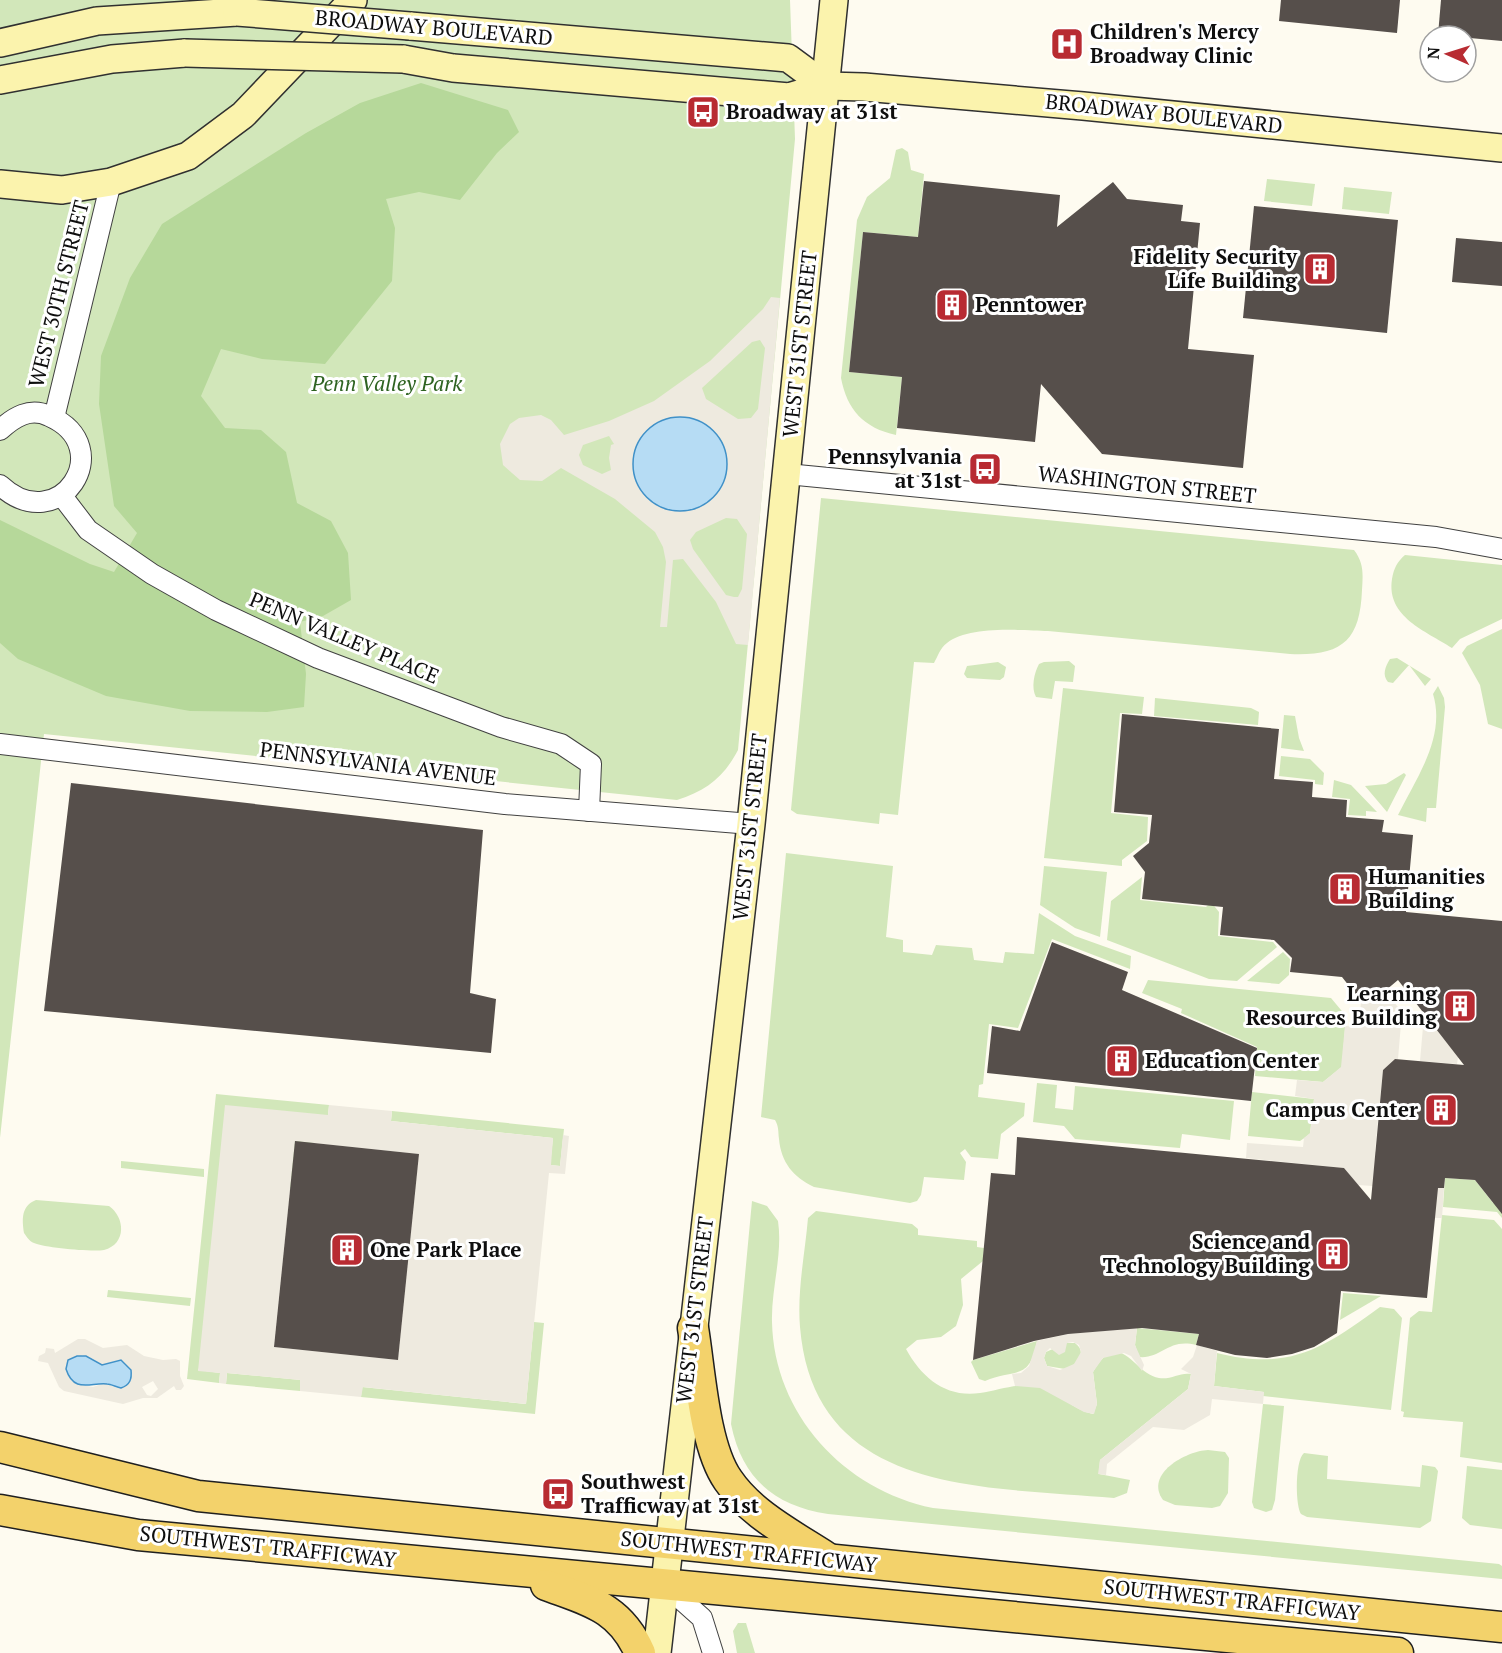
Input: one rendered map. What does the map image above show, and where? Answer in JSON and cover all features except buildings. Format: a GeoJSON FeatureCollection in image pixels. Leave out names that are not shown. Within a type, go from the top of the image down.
{"type":"FeatureCollection","features":[{"type":"Feature","properties":{"kind":"main road"},"geometry":{"type":"LineString","coordinates":[[0,184],[62,190],[111,182],[188,156],[243,115],[353,0]]}},
{"type":"Feature","properties":{"kind":"main road","name":"WEST 31ST STREET"},"geometry":{"type":"LineString","coordinates":[[657,1653],[751,824],[834,0]]}},
{"type":"Feature","properties":{"kind":"main road","name":"BROADWAY BOULEVARD"},"geometry":{"type":"LineString","coordinates":[[0,43],[96,21],[237,12],[788,58],[826,86]]}},
{"type":"Feature","properties":{"kind":"main road","name":"BROADWAY BOULEVARD"},"geometry":{"type":"LineString","coordinates":[[0,80],[111,59],[185,53],[403,59],[453,68],[789,97],[826,86],[1083,106],[1502,148]]}},
{"type":"Feature","properties":{"kind":"main road"},"geometry":{"type":"LineString","coordinates":[[693,1328],[715,1454],[728,1480],[768,1519],[828,1559]]}},
{"type":"Feature","properties":{"kind":"main road","name":"SOUTHWEST TRAFFICWAY"},"geometry":{"type":"LineString","coordinates":[[0,1447],[198,1496],[1502,1627]]}},
{"type":"Feature","properties":{"kind":"main road","name":"SOUTHWEST TRAFFICWAY"},"geometry":{"type":"LineString","coordinates":[[2,1511],[138,1535],[1398,1653]]}},
{"type":"Feature","properties":{"kind":"main road"},"geometry":{"type":"LineString","coordinates":[[631,1540],[664,1585]]}},
{"type":"Feature","properties":{"kind":"main road"},"geometry":{"type":"LineString","coordinates":[[506,1571],[603,1606],[619,1621],[640,1653]]}},
{"type":"Feature","properties":{"kind":"street","name":"WEST 30TH STREET"},"geometry":{"type":"LineString","coordinates":[[54,418],[111,182]]}},
{"type":"Feature","properties":{"kind":"street"},"geometry":{"type":"LineString","coordinates":[[0,430],[11,420],[23,414],[41,412],[65,422],[76,435],[81,452],[81,470],[72,486],[62,496],[40,504],[27,502],[12,497],[0,485]]}},
{"type":"Feature","properties":{"kind":"street","name":"WASHINGTON STREET"},"geometry":{"type":"LineString","coordinates":[[788,474],[1436,537],[1502,549]]}},
{"type":"Feature","properties":{"kind":"street","name":"PENN VALLEY PLACE"},"geometry":{"type":"LineString","coordinates":[[62,496],[88,530],[152,574],[216,610],[318,658],[501,726],[561,744],[591,764],[589,811]]}},
{"type":"Feature","properties":{"kind":"street","name":"PENNSYLVANIA AVENUE"},"geometry":{"type":"LineString","coordinates":[[0,744],[505,804],[751,824]]}},
{"type":"Feature","properties":{"kind":"street"},"geometry":{"type":"LineString","coordinates":[[664,1585],[702,1618],[713,1653]]}},
{"type":"Feature","properties":{"kind":"green space","name":"Penn Valley Park"},"geometry":{"type":"Polygon","coordinates":[[[0,0],[790,0],[795,139],[738,750],[727,768],[713,782],[677,800],[44,734],[0,1138],[0,0]]]}},
{"type":"Feature","properties":{"kind":"green space"},"geometry":{"type":"Polygon","coordinates":[[[421,83],[508,110],[519,132],[497,153],[460,200],[419,192],[386,199],[395,228],[392,281],[325,364],[262,359],[221,349],[201,396],[225,428],[261,430],[286,452],[297,503],[331,521],[348,553],[351,600],[323,616],[300,622],[306,674],[304,707],[267,712],[190,711],[106,696],[18,659],[0,643],[0,520],[90,564],[114,572],[137,533],[114,506],[99,404],[101,356],[130,278],[162,224],[306,133],[360,103],[421,83]]]}},
{"type":"Feature","properties":{"kind":"green space"},"geometry":{"type":"Polygon","coordinates":[[[902,148],[908,152],[911,170],[924,174],[918,237],[863,232],[849,372],[902,377],[896,435],[875,428],[859,416],[848,399],[841,378],[857,220],[867,197],[890,178],[896,150],[902,148]]]}},
{"type":"Feature","properties":{"kind":"green space"},"geometry":{"type":"Polygon","coordinates":[[[1267,179],[1315,184],[1312,206],[1264,201],[1267,179]]]}},
{"type":"Feature","properties":{"kind":"green space"},"geometry":{"type":"Polygon","coordinates":[[[1344,187],[1392,192],[1389,214],[1342,209],[1344,187]]]}},
{"type":"Feature","properties":{"kind":"green space"},"geometry":{"type":"Polygon","coordinates":[[[821,498],[1354,550],[1360,559],[1362,569],[1357,622],[1352,634],[1335,648],[1308,654],[1048,631],[981,631],[956,638],[943,647],[934,663],[914,662],[898,815],[880,813],[879,824],[797,814],[791,810],[821,498]]]}},
{"type":"Feature","properties":{"kind":"green space"},"geometry":{"type":"Polygon","coordinates":[[[1405,555],[1502,565],[1502,619],[1460,639],[1452,648],[1420,629],[1401,613],[1392,592],[1394,572],[1405,555]]]}},
{"type":"Feature","properties":{"kind":"green space"},"geometry":{"type":"Polygon","coordinates":[[[1502,629],[1502,729],[1488,724],[1480,685],[1462,653],[1467,646],[1502,629]]]}},
{"type":"Feature","properties":{"kind":"green space"},"geometry":{"type":"Polygon","coordinates":[[[1397,658],[1409,665],[1393,683],[1388,682],[1385,677],[1386,668],[1390,659],[1397,658]]]}},
{"type":"Feature","properties":{"kind":"green space"},"geometry":{"type":"Polygon","coordinates":[[[1069,661],[1075,666],[1073,682],[1055,681],[1052,699],[1036,697],[1034,680],[1039,664],[1069,661]]]}},
{"type":"Feature","properties":{"kind":"green space"},"geometry":{"type":"Polygon","coordinates":[[[998,662],[1006,667],[1004,677],[1000,680],[967,678],[964,674],[967,666],[998,662]]]}},
{"type":"Feature","properties":{"kind":"green space"},"geometry":{"type":"Polygon","coordinates":[[[1410,666],[1431,679],[1425,686],[1410,666]]]}},
{"type":"Feature","properties":{"kind":"green space"},"geometry":{"type":"Polygon","coordinates":[[[1438,686],[1444,698],[1445,707],[1436,808],[1427,808],[1426,822],[1398,815],[1421,771],[1433,741],[1436,710],[1433,694],[1438,686]]]}},
{"type":"Feature","properties":{"kind":"green space"},"geometry":{"type":"Polygon","coordinates":[[[1063,688],[1144,697],[1142,714],[1120,713],[1111,813],[1148,817],[1147,841],[1122,860],[1122,866],[1044,858],[1063,688]]]}},
{"type":"Feature","properties":{"kind":"green space"},"geometry":{"type":"Polygon","coordinates":[[[1155,698],[1251,708],[1259,712],[1258,725],[1154,716],[1155,698]]]}},
{"type":"Feature","properties":{"kind":"green space"},"geometry":{"type":"Polygon","coordinates":[[[1284,715],[1295,716],[1304,751],[1281,748],[1284,715]]]}},
{"type":"Feature","properties":{"kind":"green space"},"geometry":{"type":"Polygon","coordinates":[[[1281,756],[1310,759],[1324,773],[1323,785],[1315,784],[1315,780],[1279,776],[1281,756]]]}},
{"type":"Feature","properties":{"kind":"green space"},"geometry":{"type":"Polygon","coordinates":[[[1404,773],[1406,775],[1387,812],[1365,786],[1386,784],[1404,773]]]}},
{"type":"Feature","properties":{"kind":"green space"},"geometry":{"type":"Polygon","coordinates":[[[1334,780],[1351,785],[1377,812],[1366,811],[1366,816],[1348,815],[1350,799],[1332,797],[1334,780]]]}},
{"type":"Feature","properties":{"kind":"green space"},"geometry":{"type":"Polygon","coordinates":[[[786,853],[893,866],[886,937],[903,940],[903,952],[932,955],[936,945],[972,948],[974,960],[1003,963],[1005,952],[1034,954],[1039,913],[1075,936],[1131,956],[1130,969],[1052,939],[1018,1028],[989,1024],[983,1084],[979,1085],[978,1097],[1025,1103],[1024,1116],[1001,1134],[998,1159],[971,1157],[965,1149],[960,1153],[966,1162],[964,1180],[924,1177],[921,1195],[917,1201],[910,1203],[814,1187],[800,1179],[785,1162],[775,1120],[761,1117],[786,853]]]}},
{"type":"Feature","properties":{"kind":"green space"},"geometry":{"type":"Polygon","coordinates":[[[1044,866],[1107,872],[1100,937],[1075,928],[1040,905],[1044,866]]]}},
{"type":"Feature","properties":{"kind":"green space"},"geometry":{"type":"Polygon","coordinates":[[[1142,877],[1140,900],[1206,907],[1211,902],[1219,912],[1218,936],[1273,942],[1277,947],[1237,981],[1209,979],[1107,940],[1111,901],[1142,877]]]}},
{"type":"Feature","properties":{"kind":"green space"},"geometry":{"type":"Polygon","coordinates":[[[1283,952],[1290,959],[1289,975],[1279,984],[1247,981],[1283,952]]]}},
{"type":"Feature","properties":{"kind":"green space"},"geometry":{"type":"Polygon","coordinates":[[[1148,980],[1331,998],[1346,1016],[1342,1067],[1323,1082],[1255,1076],[1257,1047],[1181,1013],[1182,1009],[1142,993],[1148,980]]]}},
{"type":"Feature","properties":{"kind":"green space"},"geometry":{"type":"Polygon","coordinates":[[[1037,1083],[1057,1085],[1055,1108],[1073,1110],[1075,1086],[1234,1101],[1230,1140],[1182,1134],[1180,1148],[1075,1139],[1064,1126],[1033,1122],[1037,1083]]]}},
{"type":"Feature","properties":{"kind":"green space"},"geometry":{"type":"Polygon","coordinates":[[[1252,1092],[1314,1099],[1310,1134],[1300,1141],[1248,1136],[1252,1092]]]}},
{"type":"Feature","properties":{"kind":"green space"},"geometry":{"type":"Polygon","coordinates":[[[216,1094],[329,1105],[328,1115],[198,1370],[220,1373],[219,1383],[187,1379],[216,1094]]]}},
{"type":"Feature","properties":{"kind":"green space"},"geometry":{"type":"Polygon","coordinates":[[[392,1111],[564,1129],[560,1166],[550,1165],[553,1138],[391,1121],[392,1111]]]}},
{"type":"Feature","properties":{"kind":"green space"},"geometry":{"type":"Polygon","coordinates":[[[121,1161],[204,1169],[204,1177],[121,1168],[121,1161]]]}},
{"type":"Feature","properties":{"kind":"green space"},"geometry":{"type":"Polygon","coordinates":[[[1445,1178],[1475,1180],[1493,1203],[1502,1203],[1502,1218],[1497,1212],[1443,1207],[1445,1178]]]}},
{"type":"Feature","properties":{"kind":"green space"},"geometry":{"type":"Polygon","coordinates":[[[36,1200],[109,1206],[121,1223],[120,1236],[117,1242],[104,1250],[58,1248],[34,1243],[24,1233],[23,1218],[25,1209],[36,1200]]]}},
{"type":"Feature","properties":{"kind":"green space"},"geometry":{"type":"Polygon","coordinates":[[[752,1201],[767,1206],[778,1221],[779,1246],[772,1322],[776,1356],[785,1387],[800,1417],[820,1443],[843,1465],[871,1484],[901,1499],[933,1508],[1499,1564],[1502,1566],[1502,1579],[828,1514],[809,1510],[777,1497],[764,1487],[743,1460],[731,1424],[752,1201]]]}},
{"type":"Feature","properties":{"kind":"green space"},"geometry":{"type":"Polygon","coordinates":[[[816,1211],[912,1224],[918,1229],[918,1235],[977,1241],[977,1247],[984,1248],[983,1261],[961,1279],[963,1305],[956,1326],[941,1337],[917,1340],[906,1349],[927,1377],[946,1389],[968,1394],[1017,1386],[1040,1387],[1079,1409],[1093,1414],[1097,1404],[1093,1372],[1111,1353],[1119,1352],[1150,1375],[1159,1378],[1191,1374],[1188,1389],[1100,1460],[1099,1474],[1130,1480],[1127,1493],[1114,1498],[1013,1490],[963,1483],[915,1472],[872,1453],[837,1424],[812,1383],[800,1327],[800,1286],[808,1218],[816,1211]]]}},
{"type":"Feature","properties":{"kind":"green space"},"geometry":{"type":"Polygon","coordinates":[[[1442,1215],[1494,1220],[1502,1229],[1502,1463],[1460,1457],[1463,1422],[1403,1417],[1404,1412],[1401,1411],[1410,1318],[1419,1311],[1432,1312],[1442,1215]]]}},
{"type":"Feature","properties":{"kind":"green space"},"geometry":{"type":"Polygon","coordinates":[[[108,1290],[191,1298],[190,1306],[107,1297],[108,1290]]]}},
{"type":"Feature","properties":{"kind":"green space"},"geometry":{"type":"Polygon","coordinates":[[[1343,1293],[1381,1296],[1340,1320],[1343,1293]]]}},
{"type":"Feature","properties":{"kind":"green space"},"geometry":{"type":"Polygon","coordinates":[[[1380,1307],[1394,1309],[1402,1318],[1391,1410],[1263,1396],[1264,1392],[1214,1386],[1217,1353],[1242,1358],[1265,1359],[1304,1352],[1341,1334],[1380,1307]]]}},
{"type":"Feature","properties":{"kind":"green space"},"geometry":{"type":"Polygon","coordinates":[[[534,1322],[544,1323],[535,1414],[361,1397],[362,1387],[526,1404],[534,1322]]]}},
{"type":"Feature","properties":{"kind":"green space"},"geometry":{"type":"Polygon","coordinates":[[[1137,1328],[1199,1334],[1196,1345],[1179,1344],[1154,1355],[1139,1357],[1135,1345],[1137,1328]]]}},
{"type":"Feature","properties":{"kind":"green space"},"geometry":{"type":"Polygon","coordinates":[[[1037,1341],[1030,1363],[1019,1372],[985,1381],[979,1379],[971,1362],[973,1360],[1037,1341]]]}},
{"type":"Feature","properties":{"kind":"green space"},"geometry":{"type":"Polygon","coordinates":[[[1066,1343],[1075,1343],[1079,1347],[1081,1355],[1077,1362],[1065,1369],[1047,1366],[1044,1358],[1046,1352],[1066,1343]]]}},
{"type":"Feature","properties":{"kind":"green space"},"geometry":{"type":"Polygon","coordinates":[[[227,1373],[301,1380],[300,1391],[226,1384],[227,1373]]]}},
{"type":"Feature","properties":{"kind":"green space"},"geometry":{"type":"Polygon","coordinates":[[[1263,1404],[1284,1406],[1275,1500],[1272,1510],[1266,1512],[1254,1508],[1252,1502],[1263,1404]]]}},
{"type":"Feature","properties":{"kind":"green space"},"geometry":{"type":"Polygon","coordinates":[[[1208,1450],[1225,1452],[1229,1458],[1228,1493],[1220,1506],[1212,1508],[1175,1505],[1163,1500],[1159,1490],[1159,1481],[1163,1473],[1179,1459],[1208,1450]]]}},
{"type":"Feature","properties":{"kind":"green space"},"geometry":{"type":"Polygon","coordinates":[[[1304,1453],[1328,1456],[1327,1479],[1420,1487],[1422,1465],[1435,1467],[1438,1471],[1431,1521],[1420,1528],[1307,1517],[1301,1514],[1297,1483],[1299,1464],[1304,1453]]]}},
{"type":"Feature","properties":{"kind":"green space"},"geometry":{"type":"Polygon","coordinates":[[[1467,1466],[1502,1470],[1502,1529],[1470,1525],[1462,1518],[1467,1466]]]}},
{"type":"Feature","properties":{"kind":"green space"},"geometry":{"type":"Polygon","coordinates":[[[738,1623],[746,1623],[755,1653],[737,1653],[733,1631],[738,1623]]]}},
{"type":"Feature","properties":{"kind":"shaded area"},"geometry":{"type":"Polygon","coordinates":[[[771,297],[780,298],[748,645],[736,644],[716,602],[683,559],[673,560],[667,627],[660,627],[666,562],[663,547],[655,532],[615,499],[561,468],[542,481],[520,480],[503,465],[500,444],[510,424],[519,418],[541,415],[551,420],[564,435],[609,421],[654,401],[710,361],[763,309],[771,297]],[[760,340],[752,342],[702,388],[706,399],[738,419],[751,418],[758,409],[765,348],[760,340]],[[712,429],[644,495],[657,505],[672,510],[687,511],[702,506],[726,455],[722,441],[712,429]],[[609,436],[583,445],[579,455],[583,465],[602,474],[611,470],[609,458],[611,445],[614,444],[609,436]],[[726,518],[696,532],[690,540],[693,549],[726,595],[738,597],[742,589],[747,534],[737,519],[726,518]]]}},
{"type":"Feature","properties":{"kind":"shaded area"},"geometry":{"type":"Polygon","coordinates":[[[1385,991],[1402,1012],[1398,1059],[1383,1070],[1375,1151],[1401,1188],[1358,1185],[1344,1168],[1246,1158],[1247,1143],[1303,1147],[1304,1138],[1310,1133],[1314,1099],[1295,1096],[1297,1080],[1323,1082],[1341,1067],[1345,1026],[1359,1027],[1361,1001],[1373,1001],[1385,991]]]}},
{"type":"Feature","properties":{"kind":"shaded area"},"geometry":{"type":"Polygon","coordinates":[[[1423,1027],[1435,1028],[1453,1050],[1459,1051],[1457,1064],[1420,1061],[1423,1027]]]}},
{"type":"Feature","properties":{"kind":"shaded area"},"geometry":{"type":"Polygon","coordinates":[[[225,1105],[328,1115],[329,1105],[392,1111],[391,1121],[553,1138],[551,1165],[560,1166],[563,1135],[569,1136],[565,1174],[549,1173],[526,1404],[363,1387],[361,1397],[300,1391],[300,1380],[227,1373],[226,1384],[219,1383],[220,1373],[198,1371],[225,1105]],[[295,1141],[274,1347],[398,1360],[419,1154],[295,1141]]]}},
{"type":"Feature","properties":{"kind":"shaded area"},"geometry":{"type":"Polygon","coordinates":[[[1434,1187],[1444,1188],[1442,1218],[1435,1218],[1434,1187]]]}},
{"type":"Feature","properties":{"kind":"shaded area"},"geometry":{"type":"Polygon","coordinates":[[[1137,1328],[1135,1345],[1144,1365],[1142,1371],[1131,1356],[1124,1353],[1103,1358],[1093,1372],[1097,1404],[1094,1414],[1084,1412],[1040,1388],[1015,1386],[1012,1374],[1021,1373],[1029,1366],[1037,1341],[1068,1334],[1137,1328]],[[1073,1342],[1067,1343],[1065,1352],[1059,1355],[1050,1348],[1044,1358],[1047,1366],[1060,1370],[1074,1364],[1081,1352],[1079,1345],[1073,1342]]]}},
{"type":"Feature","properties":{"kind":"shaded area"},"geometry":{"type":"Polygon","coordinates":[[[78,1339],[85,1339],[103,1348],[127,1345],[144,1356],[180,1361],[180,1376],[184,1386],[181,1390],[176,1390],[174,1386],[157,1398],[143,1398],[123,1404],[64,1391],[59,1387],[48,1363],[38,1361],[46,1348],[54,1349],[55,1353],[78,1339]],[[82,1355],[71,1378],[81,1385],[93,1387],[105,1383],[117,1388],[131,1370],[120,1360],[102,1365],[82,1355]],[[153,1381],[142,1387],[147,1395],[151,1396],[158,1389],[153,1381]]]}},
{"type":"Feature","properties":{"kind":"shaded area"},"geometry":{"type":"Polygon","coordinates":[[[1197,1345],[1217,1351],[1214,1386],[1264,1392],[1263,1404],[1212,1399],[1210,1415],[1184,1430],[1153,1427],[1107,1464],[1106,1475],[1098,1474],[1100,1460],[1188,1389],[1191,1374],[1181,1369],[1193,1357],[1197,1345]]]}},
{"type":"Feature","properties":{"kind":"water"},"geometry":{"type":"Polygon","coordinates":[[[680,417],[698,421],[713,431],[723,446],[727,464],[723,482],[713,497],[698,507],[680,511],[662,507],[647,497],[637,482],[633,464],[637,446],[647,431],[662,421],[680,417]]]}},
{"type":"Feature","properties":{"kind":"water"},"geometry":{"type":"Polygon","coordinates":[[[77,1356],[86,1356],[102,1365],[121,1360],[131,1370],[130,1381],[121,1388],[109,1384],[78,1384],[69,1377],[66,1369],[68,1360],[77,1356]]]}},
{"type":"Feature","properties":{"kind":"place","name":"Children's Mercy Broadway Clinic"},"geometry":{"type":"Point","coordinates":[1067,44]}},
{"type":"Feature","properties":{"kind":"place","name":"Broadway at 31st"},"geometry":{"type":"Point","coordinates":[703,112]}},
{"type":"Feature","properties":{"kind":"place","name":"Fidelity Security Life Building"},"geometry":{"type":"Point","coordinates":[1320,269]}},
{"type":"Feature","properties":{"kind":"place","name":"Penntower"},"geometry":{"type":"Point","coordinates":[952,305]}},
{"type":"Feature","properties":{"kind":"place","name":"Pennsylvania at 31st"},"geometry":{"type":"Point","coordinates":[985,469]}},
{"type":"Feature","properties":{"kind":"place","name":"Humanities Building"},"geometry":{"type":"Point","coordinates":[1345,889]}},
{"type":"Feature","properties":{"kind":"place","name":"Learning Resources Building"},"geometry":{"type":"Point","coordinates":[1460,1006]}},
{"type":"Feature","properties":{"kind":"place","name":"Education Center"},"geometry":{"type":"Point","coordinates":[1122,1061]}},
{"type":"Feature","properties":{"kind":"place","name":"Campus Center"},"geometry":{"type":"Point","coordinates":[1441,1110]}},
{"type":"Feature","properties":{"kind":"place","name":"One Park Place"},"geometry":{"type":"Point","coordinates":[347,1250]}},
{"type":"Feature","properties":{"kind":"place","name":"Science and Technology Building"},"geometry":{"type":"Point","coordinates":[1333,1254]}},
{"type":"Feature","properties":{"kind":"place","name":"Southwest Trafficway at 31st"},"geometry":{"type":"Point","coordinates":[558,1494]}}]}
